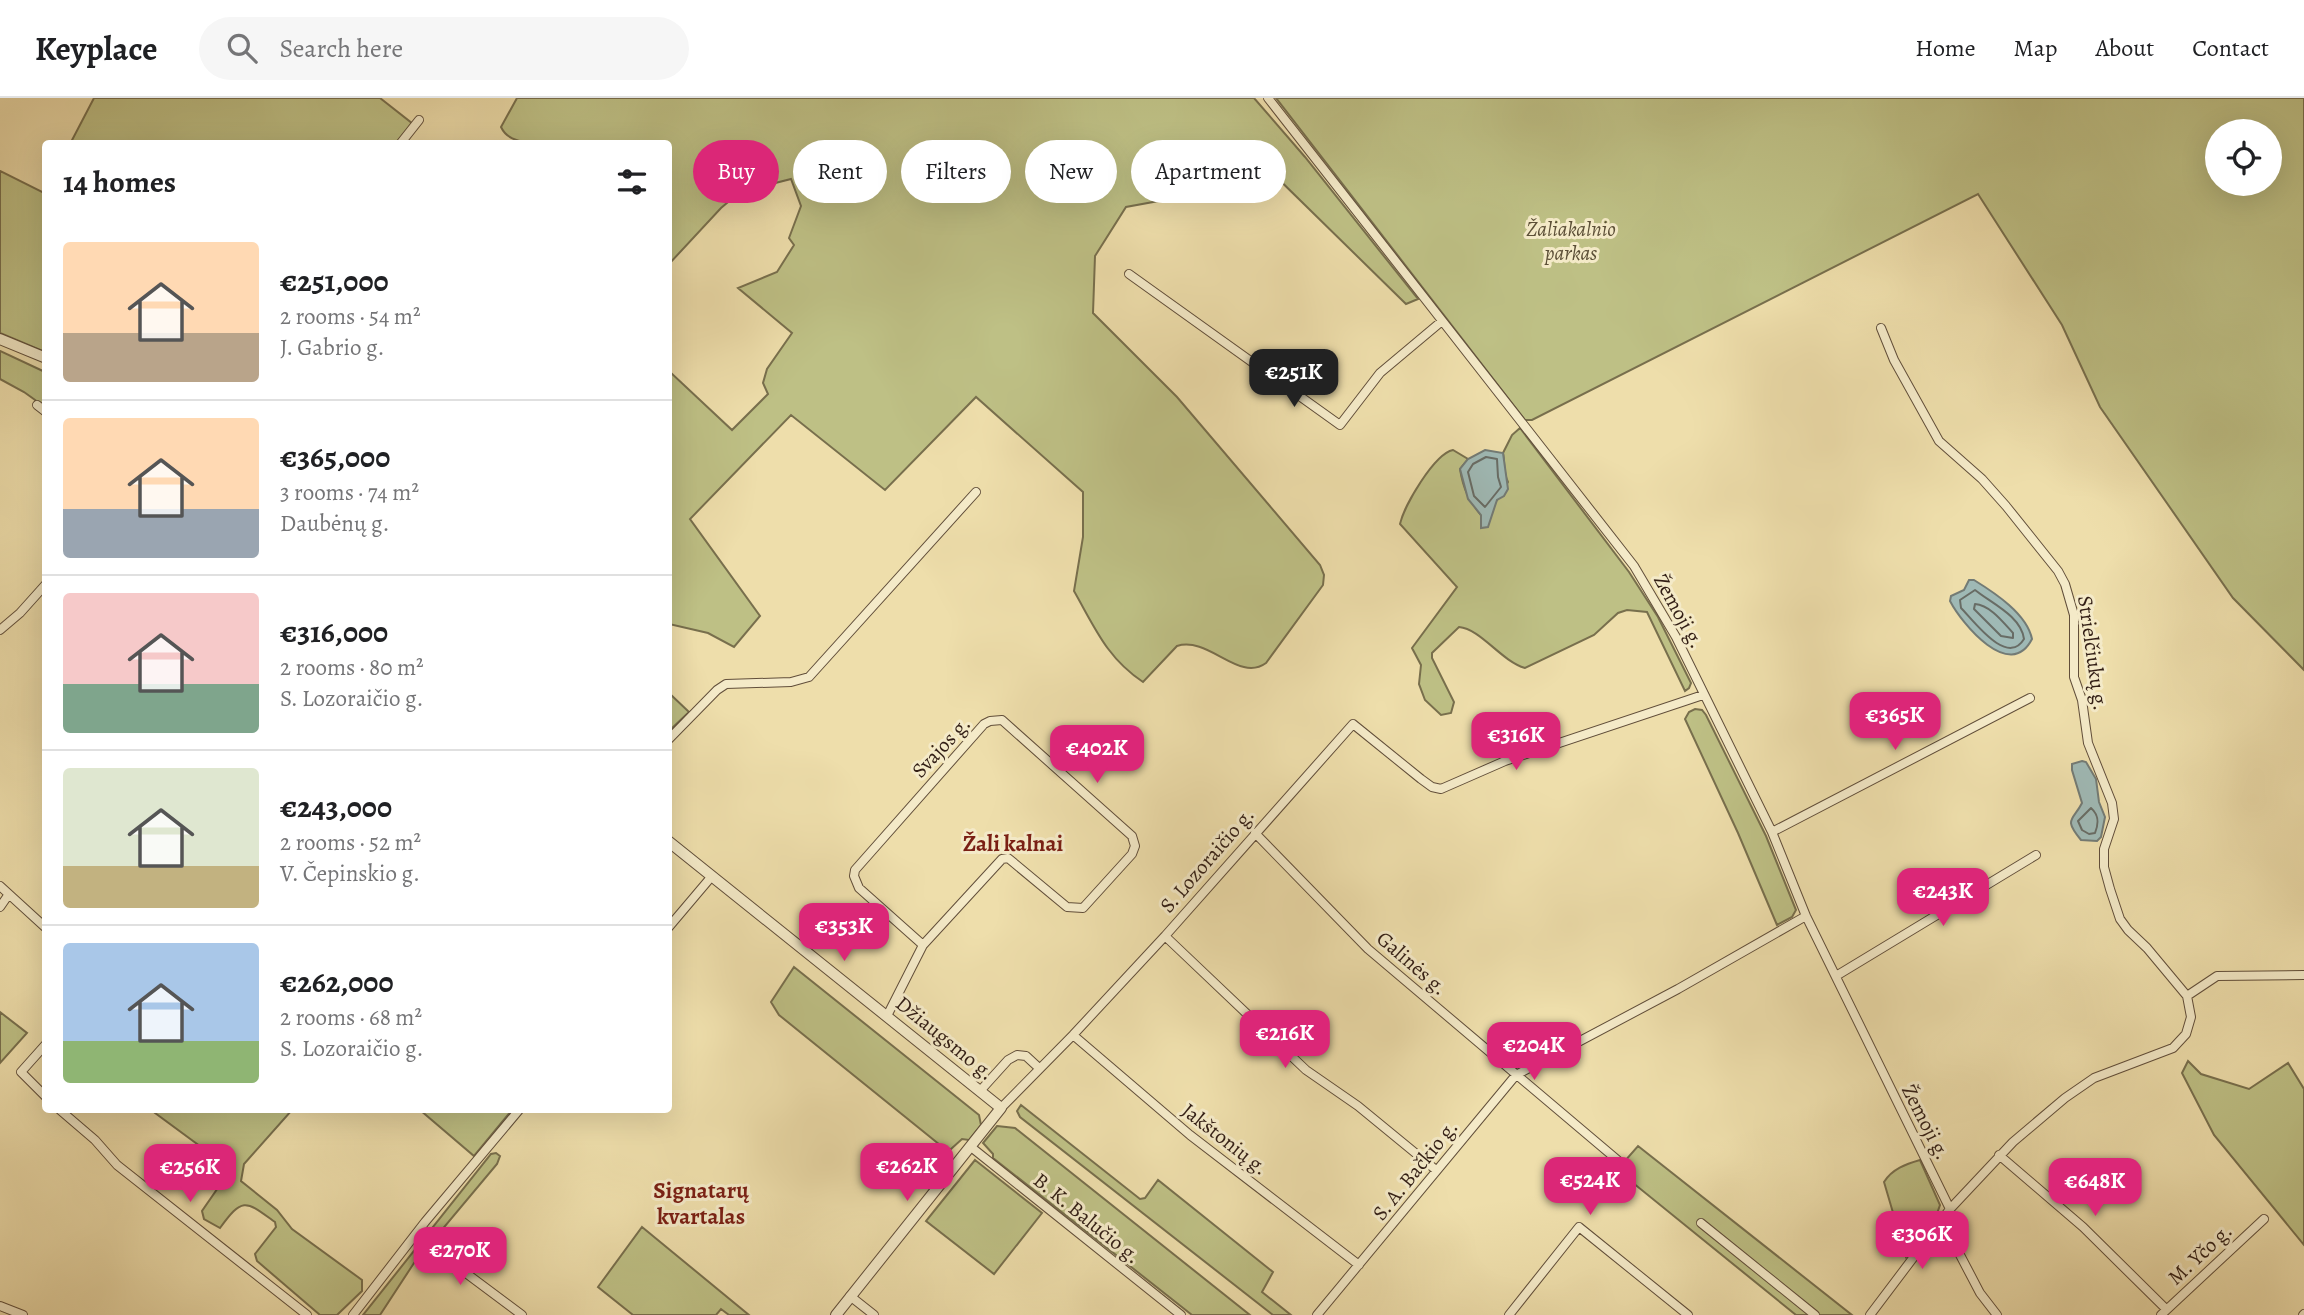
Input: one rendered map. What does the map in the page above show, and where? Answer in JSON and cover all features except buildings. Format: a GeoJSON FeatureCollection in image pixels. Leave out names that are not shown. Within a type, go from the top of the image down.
{"type":"FeatureCollection","features":[{"type":"Feature","properties":{"kind":"street","name":"Žemoji g."},"geometry":{"type":"LineString","coordinates":[[1268,98],[1634,566],[1676,637],[1772,832],[1806,916],[1950,1209]]}},
{"type":"Feature","properties":{"kind":"street"},"geometry":{"type":"LineString","coordinates":[[403,140],[419,120]]}},
{"type":"Feature","properties":{"kind":"street"},"geometry":{"type":"LineString","coordinates":[[1129,274],[1340,425],[1380,373],[1442,321]]}},
{"type":"Feature","properties":{"kind":"street","name":"Strielčiukų g."},"geometry":{"type":"LineString","coordinates":[[1881,328],[1894,360],[1939,441],[1982,479],[2006,506],[2058,571],[2065,584],[2074,615],[2074,677],[2082,700],[2088,743],[2112,803],[2114,818],[2104,849],[2110,889],[2120,919],[2187,996]]}},
{"type":"Feature","properties":{"kind":"street"},"geometry":{"type":"LineString","coordinates":[[0,339],[42,356]]}},
{"type":"Feature","properties":{"kind":"street"},"geometry":{"type":"LineString","coordinates":[[37,405],[42,409]]}},
{"type":"Feature","properties":{"kind":"street"},"geometry":{"type":"LineString","coordinates":[[672,736],[726,684],[791,682],[808,677],[976,492]]}},
{"type":"Feature","properties":{"kind":"street"},"geometry":{"type":"LineString","coordinates":[[0,630],[42,588]]}},
{"type":"Feature","properties":{"kind":"street","name":"S. Lozoraičio g."},"geometry":{"type":"LineString","coordinates":[[836,1315],[1001,1108],[1165,936],[1353,724],[1421,779],[1432,787],[1441,789],[1505,761],[1703,695]]}},
{"type":"Feature","properties":{"kind":"street"},"geometry":{"type":"LineString","coordinates":[[1772,832],[2031,698]]}},
{"type":"Feature","properties":{"kind":"street","name":"Svajos g."},"geometry":{"type":"LineString","coordinates":[[887,1016],[923,945],[1002,859],[1008,858],[1067,907],[1079,909],[1083,908],[1132,854],[1135,846],[1132,836],[1002,720],[985,724],[855,870],[854,876],[859,888],[923,945]]}},
{"type":"Feature","properties":{"kind":"street","name":"Galinės g."},"geometry":{"type":"LineString","coordinates":[[1255,833],[1368,949],[1620,1163]]}},
{"type":"Feature","properties":{"kind":"street","name":"Džiaugsmo g."},"geometry":{"type":"LineString","coordinates":[[672,844],[1001,1108]]}},
{"type":"Feature","properties":{"kind":"street"},"geometry":{"type":"LineString","coordinates":[[1836,976],[2036,855]]}},
{"type":"Feature","properties":{"kind":"street"},"geometry":{"type":"LineString","coordinates":[[672,923],[712,876]]}},
{"type":"Feature","properties":{"kind":"street"},"geometry":{"type":"LineString","coordinates":[[0,886],[42,924]]}},
{"type":"Feature","properties":{"kind":"street"},"geometry":{"type":"LineString","coordinates":[[0,907],[9,894]]}},
{"type":"Feature","properties":{"kind":"street","name":"S. A. Bačkio g."},"geometry":{"type":"LineString","coordinates":[[1317,1315],[1516,1075],[1678,989],[1806,916]]}},
{"type":"Feature","properties":{"kind":"street"},"geometry":{"type":"LineString","coordinates":[[1165,936],[1306,1070],[1358,1106],[1436,1170]]}},
{"type":"Feature","properties":{"kind":"street"},"geometry":{"type":"LineString","coordinates":[[1870,1315],[1950,1209],[1999,1155],[2065,1098],[2094,1078],[2173,1048],[2189,1027],[2190,1007],[2187,996],[2217,976],[2304,975]]}},
{"type":"Feature","properties":{"kind":"street","name":"Jakštonių g."},"geometry":{"type":"LineString","coordinates":[[1073,1035],[1182,1128],[1359,1265]]}},
{"type":"Feature","properties":{"kind":"street"},"geometry":{"type":"LineString","coordinates":[[42,1048],[21,1072],[42,1093]]}},
{"type":"Feature","properties":{"kind":"street"},"geometry":{"type":"LineString","coordinates":[[980,1091],[1017,1055],[1026,1056],[1039,1068]]}},
{"type":"Feature","properties":{"kind":"street"},"geometry":{"type":"LineString","coordinates":[[64,1113],[95,1140],[117,1165],[307,1315]]}},
{"type":"Feature","properties":{"kind":"street"},"geometry":{"type":"LineString","coordinates":[[353,1315],[415,1235],[517,1113]]}},
{"type":"Feature","properties":{"kind":"street","name":"B. K. Balučio g."},"geometry":{"type":"LineString","coordinates":[[971,1147],[1181,1315]]}},
{"type":"Feature","properties":{"kind":"street"},"geometry":{"type":"LineString","coordinates":[[1999,1155],[2083,1227],[2164,1312]]}},
{"type":"Feature","properties":{"kind":"street","name":"M. Yčo g."},"geometry":{"type":"LineString","coordinates":[[2164,1312],[2263,1219]]}},
{"type":"Feature","properties":{"kind":"street"},"geometry":{"type":"LineString","coordinates":[[1701,1223],[1815,1315]]}},
{"type":"Feature","properties":{"kind":"street"},"geometry":{"type":"LineString","coordinates":[[1939,1223],[1948,1232],[1980,1293],[1997,1315]]}},
{"type":"Feature","properties":{"kind":"street"},"geometry":{"type":"LineString","coordinates":[[1509,1315],[1579,1227],[1688,1315]]}},
{"type":"Feature","properties":{"kind":"street"},"geometry":{"type":"LineString","coordinates":[[415,1235],[522,1315]]}},
{"type":"Feature","properties":{"kind":"street"},"geometry":{"type":"LineString","coordinates":[[850,1296],[874,1315]]}},
{"type":"Feature","properties":{"kind":"street"},"geometry":{"type":"LineString","coordinates":[[0,1306],[23,1315]]}},
{"type":"Feature","properties":{"kind":"green space"},"geometry":{"type":"Polygon","coordinates":[[[94,98],[380,98],[413,124],[400,140],[72,140],[94,98]]]}},
{"type":"Feature","properties":{"kind":"green space"},"geometry":{"type":"Polygon","coordinates":[[[517,98],[1254,98],[1305,157],[1418,299],[1406,304],[1286,186],[1286,140],[1131,140],[1131,203],[1148,203],[1126,207],[1095,256],[1093,313],[1177,397],[1320,565],[1324,575],[1323,585],[1266,663],[1256,668],[1245,667],[1201,647],[1177,646],[1143,682],[1111,652],[1074,591],[1083,537],[1083,492],[976,397],[885,490],[791,415],[690,519],[760,616],[734,647],[708,633],[672,625],[672,374],[732,430],[768,394],[763,383],[767,369],[792,333],[738,288],[777,272],[794,245],[789,238],[800,203],[887,203],[887,140],[793,140],[793,184],[791,179],[779,182],[779,140],[693,140],[693,203],[727,203],[672,261],[672,140],[517,140],[507,135],[501,127],[517,98]]]}},
{"type":"Feature","properties":{"kind":"green space","name":"Žaliakalnio parkas"},"geometry":{"type":"Polygon","coordinates":[[[1276,98],[2304,98],[2304,670],[2233,598],[2100,407],[2062,325],[1978,194],[1532,420],[1525,420],[1276,98]]]}},
{"type":"Feature","properties":{"kind":"green space"},"geometry":{"type":"Polygon","coordinates":[[[0,171],[42,192],[42,351],[0,333],[0,171]]]}},
{"type":"Feature","properties":{"kind":"green space"},"geometry":{"type":"Polygon","coordinates":[[[0,351],[42,371],[42,405],[24,392],[0,379],[0,351]]]}},
{"type":"Feature","properties":{"kind":"green space"},"geometry":{"type":"Polygon","coordinates":[[[1520,428],[1629,572],[1658,617],[1691,683],[1685,691],[1647,612],[1627,610],[1618,613],[1594,635],[1525,668],[1508,659],[1475,633],[1459,627],[1432,653],[1454,702],[1451,713],[1441,715],[1425,700],[1419,684],[1421,665],[1412,648],[1457,587],[1400,524],[1429,470],[1453,450],[1468,459],[1460,469],[1461,476],[1467,494],[1481,515],[1497,500],[1508,482],[1503,453],[1512,435],[1520,428]]]}},
{"type":"Feature","properties":{"kind":"green space"},"geometry":{"type":"Polygon","coordinates":[[[672,696],[689,712],[672,728],[672,696]]]}},
{"type":"Feature","properties":{"kind":"green space"},"geometry":{"type":"Polygon","coordinates":[[[1702,710],[1706,715],[1766,836],[1796,910],[1792,917],[1777,925],[1685,719],[1689,712],[1702,710]]]}},
{"type":"Feature","properties":{"kind":"green space"},"geometry":{"type":"Polygon","coordinates":[[[794,967],[979,1115],[981,1125],[969,1140],[962,1139],[951,1149],[945,1149],[779,1015],[771,1002],[794,967]]]}},
{"type":"Feature","properties":{"kind":"green space"},"geometry":{"type":"Polygon","coordinates":[[[0,1012],[27,1033],[0,1063],[0,1012]]]}},
{"type":"Feature","properties":{"kind":"green space"},"geometry":{"type":"Polygon","coordinates":[[[2188,1061],[2201,1074],[2249,1089],[2288,1063],[2304,1089],[2304,1245],[2214,1135],[2182,1073],[2188,1061]]]}},
{"type":"Feature","properties":{"kind":"green space"},"geometry":{"type":"Polygon","coordinates":[[[1021,1105],[1140,1199],[1145,1198],[1158,1180],[1273,1272],[1262,1292],[1291,1315],[1273,1315],[1020,1117],[1017,1111],[1021,1105]]]}},
{"type":"Feature","properties":{"kind":"green space"},"geometry":{"type":"Polygon","coordinates":[[[155,1113],[289,1113],[244,1164],[241,1181],[277,1210],[292,1229],[362,1280],[362,1291],[337,1315],[320,1315],[257,1261],[255,1254],[276,1227],[275,1222],[245,1205],[234,1211],[220,1228],[204,1219],[202,1211],[231,1169],[155,1113]]]}},
{"type":"Feature","properties":{"kind":"green space"},"geometry":{"type":"Polygon","coordinates":[[[424,1113],[510,1113],[474,1156],[424,1113]]]}},
{"type":"Feature","properties":{"kind":"green space"},"geometry":{"type":"Polygon","coordinates":[[[997,1126],[1015,1128],[1250,1315],[1192,1315],[993,1158],[993,1154],[983,1143],[997,1126]]]}},
{"type":"Feature","properties":{"kind":"green space"},"geometry":{"type":"Polygon","coordinates":[[[1638,1146],[1852,1315],[1796,1315],[1617,1170],[1638,1146]]]}},
{"type":"Feature","properties":{"kind":"green space"},"geometry":{"type":"Polygon","coordinates":[[[491,1154],[500,1156],[497,1164],[414,1263],[380,1315],[363,1315],[491,1154]]]}},
{"type":"Feature","properties":{"kind":"green space"},"geometry":{"type":"Polygon","coordinates":[[[975,1160],[1042,1213],[994,1274],[926,1221],[975,1160]]]}},
{"type":"Feature","properties":{"kind":"green space"},"geometry":{"type":"Polygon","coordinates":[[[1920,1160],[1940,1205],[1934,1222],[1906,1257],[1884,1182],[1895,1170],[1920,1160]]]}},
{"type":"Feature","properties":{"kind":"green space"},"geometry":{"type":"Polygon","coordinates":[[[642,1227],[749,1315],[729,1315],[721,1309],[716,1315],[633,1315],[598,1287],[642,1227]]]}},
{"type":"Feature","properties":{"kind":"water"},"geometry":{"type":"Polygon","coordinates":[[[1485,450],[1503,453],[1508,489],[1504,496],[1497,500],[1488,527],[1481,528],[1481,515],[1468,499],[1460,469],[1468,459],[1485,450]]]}},
{"type":"Feature","properties":{"kind":"water"},"geometry":{"type":"Polygon","coordinates":[[[1969,580],[1974,580],[2000,598],[2024,621],[2032,639],[2023,651],[2012,654],[2000,652],[1987,645],[1965,623],[1950,601],[1951,596],[1964,590],[1969,580]]]}},
{"type":"Feature","properties":{"kind":"water"},"geometry":{"type":"Polygon","coordinates":[[[2086,762],[2096,779],[2099,802],[2105,817],[2101,837],[2097,841],[2081,840],[2071,823],[2082,803],[2072,764],[2086,762]]]}},
{"type":"Feature","properties":{"kind":"district","name":"Žali kalnai"},"geometry":{"type":"Point","coordinates":[1013,843]}},
{"type":"Feature","properties":{"kind":"district","name":"Signatarų kvartalas"},"geometry":{"type":"Point","coordinates":[701,1203]}}]}
